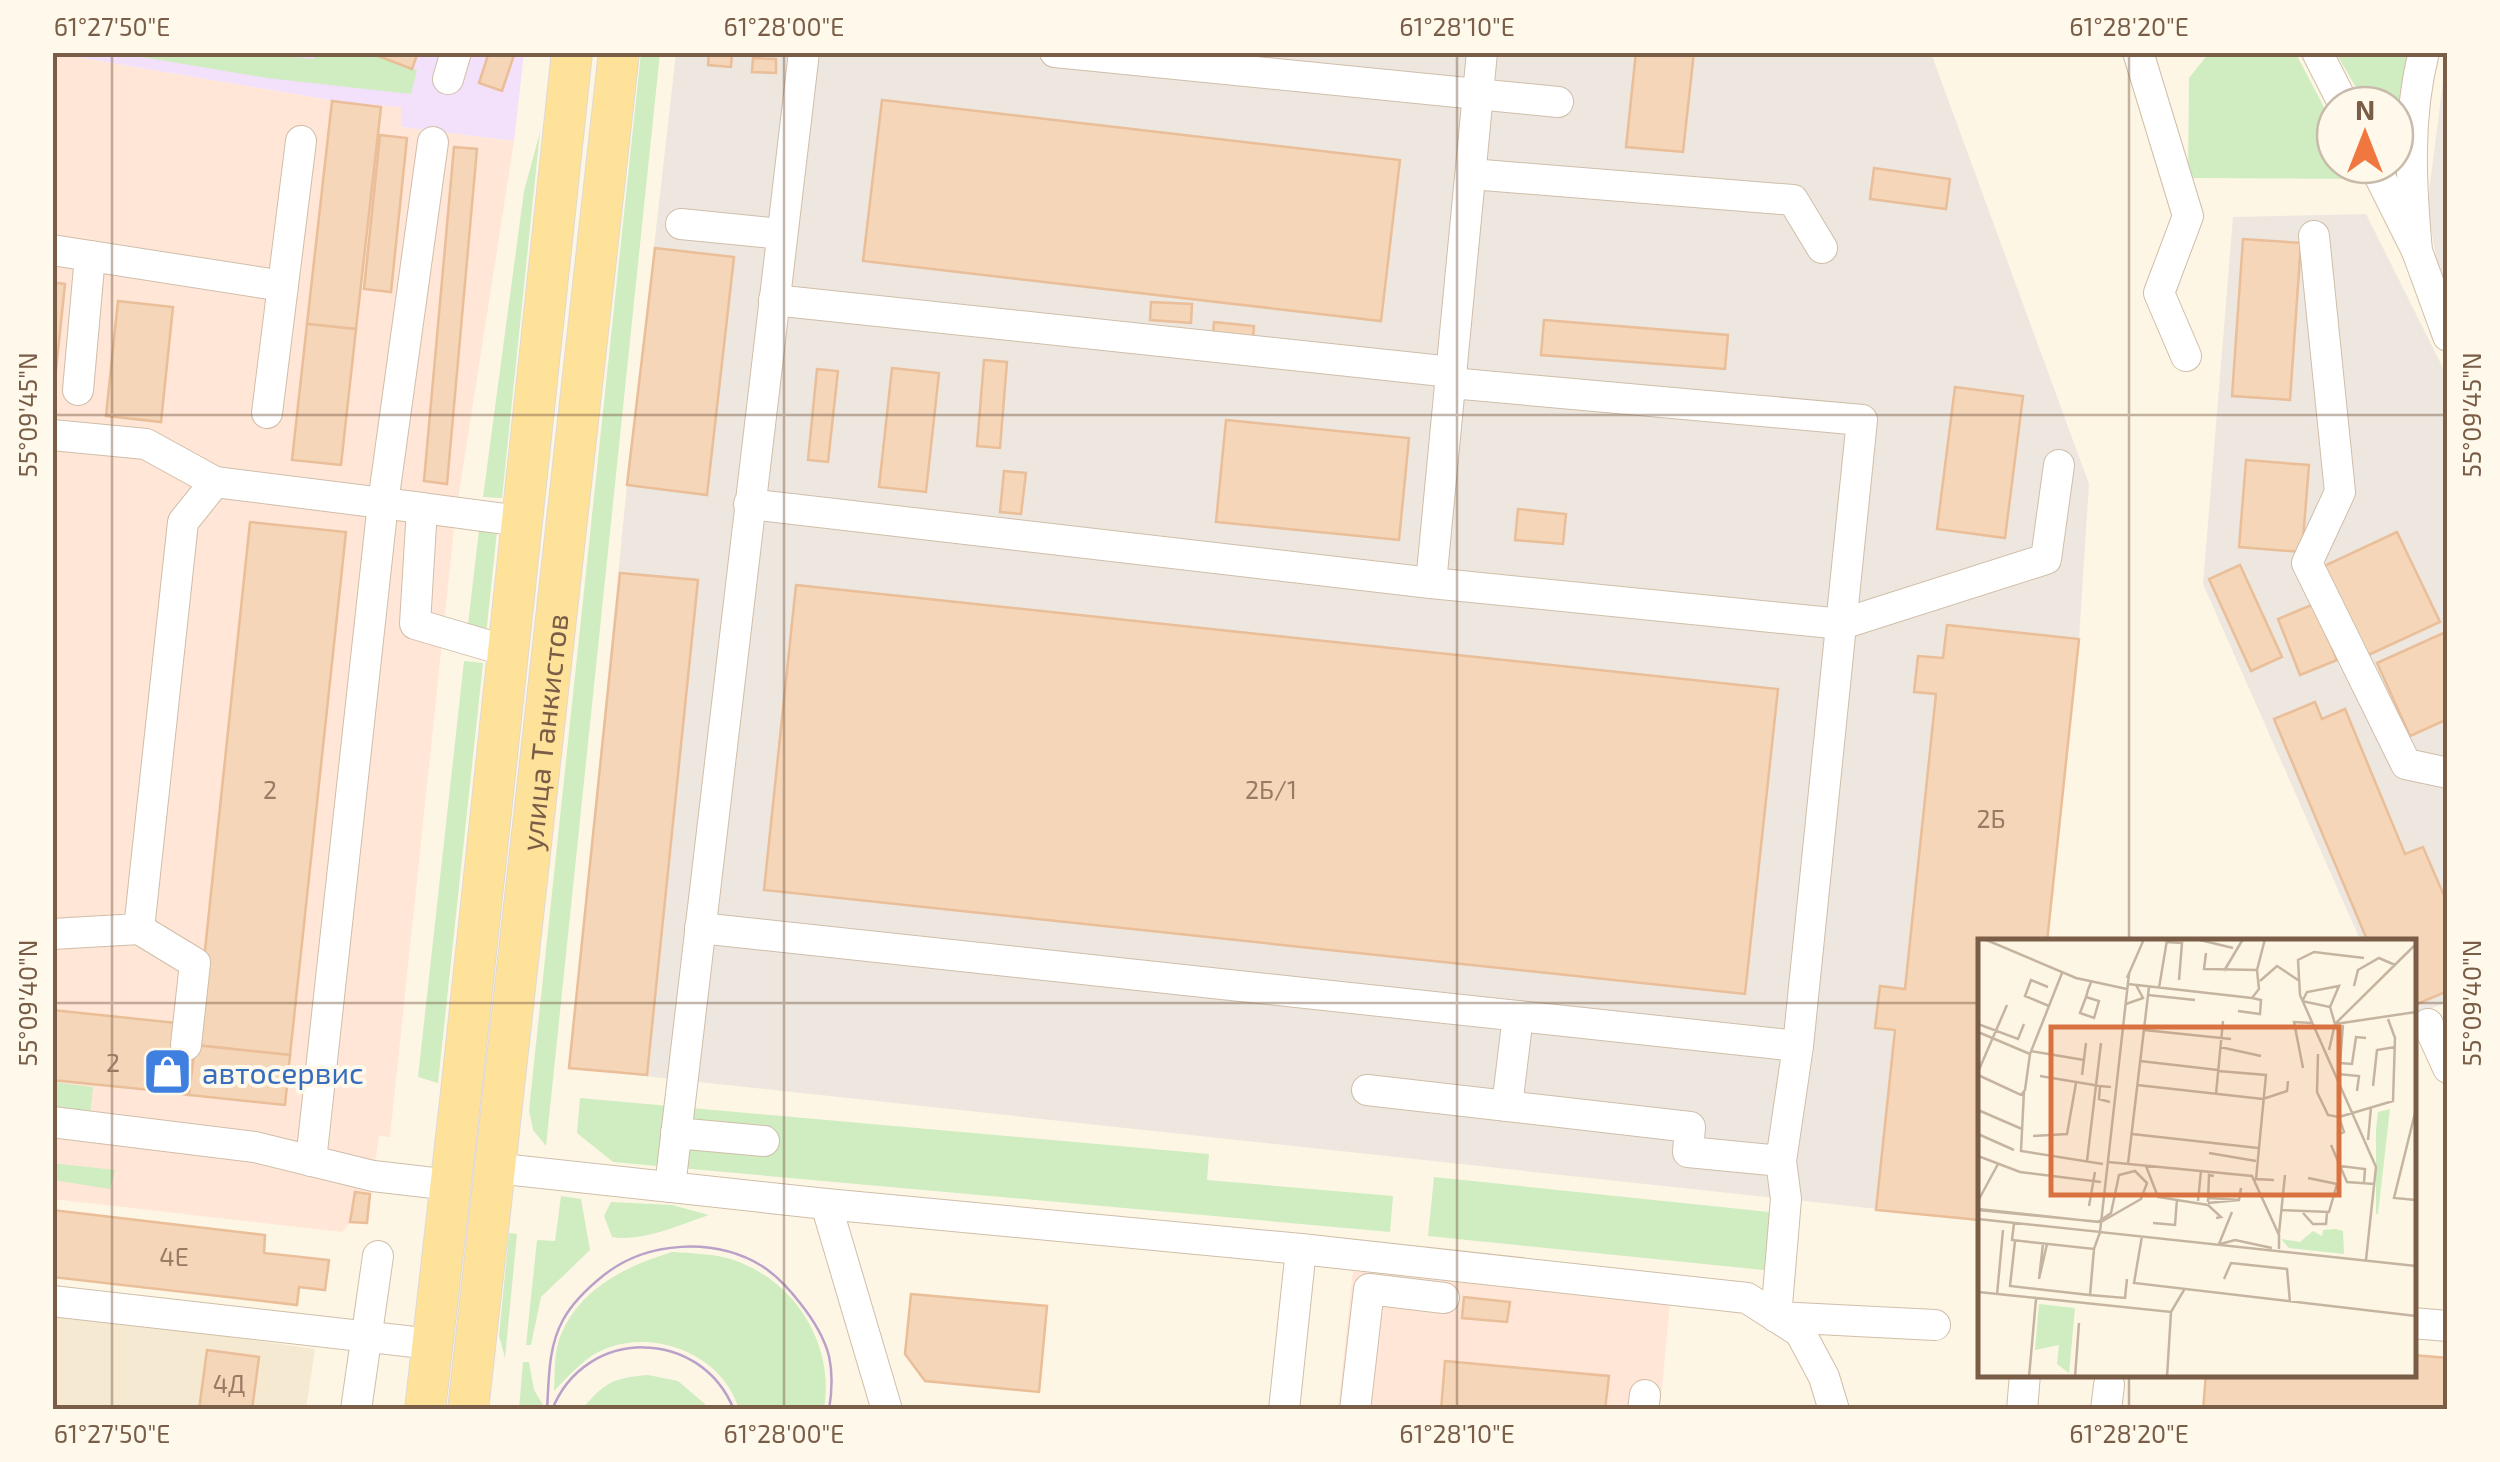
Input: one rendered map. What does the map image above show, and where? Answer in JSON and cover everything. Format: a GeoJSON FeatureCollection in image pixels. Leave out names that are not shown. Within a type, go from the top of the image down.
{"type":"FeatureCollection","features":[{"type":"Feature","properties":{"kind":"main road","name":"улица Танкистов"},"geometry":{"type":"LineString","coordinates":[[425,1410],[572,52]]}},
{"type":"Feature","properties":{"kind":"main road","name":"улица Танкистов"},"geometry":{"type":"LineString","coordinates":[[468,1410],[620,52]]}},
{"type":"Feature","properties":{"kind":"main road"},"geometry":{"type":"LineString","coordinates":[[452,1175],[494,1168]]}},
{"type":"Feature","properties":{"kind":"street"},"geometry":{"type":"LineString","coordinates":[[670,1187],[804,52]]}},
{"type":"Feature","properties":{"kind":"street"},"geometry":{"type":"LineString","coordinates":[[1055,52],[1558,102]]}},
{"type":"Feature","properties":{"kind":"street"},"geometry":{"type":"LineString","coordinates":[[1432,583],[1482,52]]}},
{"type":"Feature","properties":{"kind":"street"},"geometry":{"type":"LineString","coordinates":[[2138,52],[2188,216],[2159,293],[2186,356]]}},
{"type":"Feature","properties":{"kind":"street"},"geometry":{"type":"LineString","coordinates":[[2317,52],[2334,85]]}},
{"type":"Feature","properties":{"kind":"street"},"geometry":{"type":"LineString","coordinates":[[2417,251],[2411,182],[2416,86],[2424,52]]}},
{"type":"Feature","properties":{"kind":"street"},"geometry":{"type":"LineString","coordinates":[[267,413],[301,140]]}},
{"type":"Feature","properties":{"kind":"street"},"geometry":{"type":"LineString","coordinates":[[311,1160],[383,504],[434,142]]}},
{"type":"Feature","properties":{"kind":"street"},"geometry":{"type":"LineString","coordinates":[[1471,174],[1793,200],[1822,248]]}},
{"type":"Feature","properties":{"kind":"street"},"geometry":{"type":"LineString","coordinates":[[2384,185],[2417,251],[2448,336]]}},
{"type":"Feature","properties":{"kind":"street"},"geometry":{"type":"LineString","coordinates":[[681,224],[782,234]]}},
{"type":"Feature","properties":{"kind":"street"},"geometry":{"type":"LineString","coordinates":[[2314,236],[2340,492],[2307,562],[2406,764],[2448,773]]}},
{"type":"Feature","properties":{"kind":"street"},"geometry":{"type":"LineString","coordinates":[[52,250],[283,286]]}},
{"type":"Feature","properties":{"kind":"street"},"geometry":{"type":"LineString","coordinates":[[78,390],[90,256]]}},
{"type":"Feature","properties":{"kind":"street"},"geometry":{"type":"LineString","coordinates":[[774,300],[1451,378],[1862,420],[1798,1046],[1781,1161],[1786,1200],[1776,1317]]}},
{"type":"Feature","properties":{"kind":"street"},"geometry":{"type":"LineString","coordinates":[[52,436],[146,444],[215,482],[521,521]]}},
{"type":"Feature","properties":{"kind":"street"},"geometry":{"type":"LineString","coordinates":[[750,504],[1432,583],[1842,624],[2046,559],[2060,465]]}},
{"type":"Feature","properties":{"kind":"street"},"geometry":{"type":"LineString","coordinates":[[139,929],[184,522],[215,482]]}},
{"type":"Feature","properties":{"kind":"street"},"geometry":{"type":"LineString","coordinates":[[422,508],[415,624],[507,652]]}},
{"type":"Feature","properties":{"kind":"street"},"geometry":{"type":"LineString","coordinates":[[700,928],[1798,1046]]}},
{"type":"Feature","properties":{"kind":"street"},"geometry":{"type":"LineString","coordinates":[[52,934],[139,929],[195,962],[186,1045]]}},
{"type":"Feature","properties":{"kind":"street"},"geometry":{"type":"LineString","coordinates":[[1508,1106],[1518,1016]]}},
{"type":"Feature","properties":{"kind":"street"},"geometry":{"type":"LineString","coordinates":[[2428,1024],[2448,1068]]}},
{"type":"Feature","properties":{"kind":"street"},"geometry":{"type":"LineString","coordinates":[[1367,1090],[1690,1127],[1688,1152],[1781,1161]]}},
{"type":"Feature","properties":{"kind":"street"},"geometry":{"type":"LineString","coordinates":[[52,1122],[255,1146],[373,1176],[452,1175]]}},
{"type":"Feature","properties":{"kind":"street"},"geometry":{"type":"LineString","coordinates":[[676,1132],[764,1141]]}},
{"type":"Feature","properties":{"kind":"street"},"geometry":{"type":"LineString","coordinates":[[494,1168],[1747,1298],[1800,1332],[1824,1378],[1834,1410]]}},
{"type":"Feature","properties":{"kind":"street"},"geometry":{"type":"LineString","coordinates":[[826,1204],[888,1410]]}},
{"type":"Feature","properties":{"kind":"street"},"geometry":{"type":"LineString","coordinates":[[1284,1410],[1301,1249]]}},
{"type":"Feature","properties":{"kind":"street"},"geometry":{"type":"LineString","coordinates":[[356,1410],[378,1256]]}},
{"type":"Feature","properties":{"kind":"street"},"geometry":{"type":"LineString","coordinates":[[1355,1410],[1369,1289],[1444,1298]]}},
{"type":"Feature","properties":{"kind":"street"},"geometry":{"type":"LineString","coordinates":[[52,1302],[432,1344]]}},
{"type":"Feature","properties":{"kind":"street"},"geometry":{"type":"LineString","coordinates":[[1776,1317],[1935,1324]]}},
{"type":"Feature","properties":{"kind":"street"},"geometry":{"type":"LineString","coordinates":[[2415,1323],[2448,1326]]}},
{"type":"Feature","properties":{"kind":"street"},"geometry":{"type":"LineString","coordinates":[[2022,1410],[2025,1377]]}},
{"type":"Feature","properties":{"kind":"shaded area"},"geometry":{"type":"Polygon","coordinates":[[[52,53],[342,102],[402,107],[401,127],[514,141],[455,519],[390,1137],[379,1136],[367,1223],[350,1222],[342,1232],[53,1199],[52,53]]]}},
{"type":"Feature","properties":{"kind":"shaded area"},"geometry":{"type":"Polygon","coordinates":[[[53,53],[524,53],[514,141],[401,127],[401,107],[342,102],[53,53]]]}},
{"type":"Feature","properties":{"kind":"shaded area"},"geometry":{"type":"Polygon","coordinates":[[[676,53],[1931,53],[2089,484],[2079,639],[1978,939],[1978,1220],[569,1068],[627,485],[676,53]]]}},
{"type":"Feature","properties":{"kind":"shaded area"},"geometry":{"type":"Polygon","coordinates":[[[2447,66],[2447,289],[2437,262],[2427,207],[2447,66]]]}},
{"type":"Feature","properties":{"kind":"shaded area"},"geometry":{"type":"Polygon","coordinates":[[[2366,214],[2447,376],[2447,1002],[2415,1015],[2415,939],[2360,939],[2203,584],[2233,217],[2366,214]]]}},
{"type":"Feature","properties":{"kind":"shaded area"},"geometry":{"type":"Polygon","coordinates":[[[1353,1271],[1670,1304],[1660,1409],[1338,1410],[1353,1271]]]}},
{"type":"Feature","properties":{"kind":"shaded area"},"geometry":{"type":"Polygon","coordinates":[[[53,1311],[315,1349],[306,1409],[53,1410],[53,1311]]]}},
{"type":"Feature","properties":{"kind":"green space"},"geometry":{"type":"Polygon","coordinates":[[[285,52],[287,56],[314,59],[317,53],[368,53],[417,70],[411,94],[267,78],[118,53],[285,52]]]}},
{"type":"Feature","properties":{"kind":"green space"},"geometry":{"type":"Polygon","coordinates":[[[2295,52],[2315,90],[2315,179],[2188,178],[2189,78],[2209,53],[2295,52]]]}},
{"type":"Feature","properties":{"kind":"green space"},"geometry":{"type":"Polygon","coordinates":[[[641,53],[660,53],[546,1146],[533,1130],[529,1110],[641,53]]]}},
{"type":"Feature","properties":{"kind":"green space"},"geometry":{"type":"Polygon","coordinates":[[[2336,53],[2412,53],[2409,85],[2354,85],[2336,53]]]}},
{"type":"Feature","properties":{"kind":"green space"},"geometry":{"type":"Polygon","coordinates":[[[540,132],[502,498],[483,497],[524,191],[540,132]]]}},
{"type":"Feature","properties":{"kind":"green space"},"geometry":{"type":"Polygon","coordinates":[[[479,530],[497,531],[486,635],[467,633],[479,530]]]}},
{"type":"Feature","properties":{"kind":"green space"},"geometry":{"type":"Polygon","coordinates":[[[464,661],[483,663],[438,1083],[418,1077],[464,661]]]}},
{"type":"Feature","properties":{"kind":"green space"},"geometry":{"type":"Polygon","coordinates":[[[53,1082],[93,1087],[90,1116],[53,1112],[53,1082]]]}},
{"type":"Feature","properties":{"kind":"green space"},"geometry":{"type":"Polygon","coordinates":[[[580,1098],[1209,1154],[1207,1180],[1393,1196],[1390,1232],[613,1162],[577,1133],[580,1098]]]}},
{"type":"Feature","properties":{"kind":"green space"},"geometry":{"type":"Polygon","coordinates":[[[52,1163],[115,1170],[110,1189],[53,1180],[52,1163]]]}},
{"type":"Feature","properties":{"kind":"green space"},"geometry":{"type":"Polygon","coordinates":[[[1434,1177],[1779,1213],[1773,1271],[1428,1236],[1434,1177]]]}},
{"type":"Feature","properties":{"kind":"green space"},"geometry":{"type":"Polygon","coordinates":[[[561,1196],[581,1199],[590,1250],[541,1297],[531,1345],[526,1345],[537,1240],[555,1241],[561,1196]]]}},
{"type":"Feature","properties":{"kind":"green space"},"geometry":{"type":"Polygon","coordinates":[[[611,1202],[672,1205],[709,1215],[648,1235],[612,1237],[604,1216],[611,1202]]]}},
{"type":"Feature","properties":{"kind":"green space"},"geometry":{"type":"Polygon","coordinates":[[[509,1233],[517,1234],[505,1358],[499,1336],[509,1233]]]}},
{"type":"Feature","properties":{"kind":"green space"},"geometry":{"type":"Polygon","coordinates":[[[672,1252],[734,1260],[756,1270],[793,1300],[817,1340],[826,1385],[824,1409],[739,1409],[731,1391],[705,1362],[669,1345],[649,1342],[601,1350],[554,1391],[558,1343],[576,1309],[619,1274],[672,1252]]]}},
{"type":"Feature","properties":{"kind":"green space"},"geometry":{"type":"Polygon","coordinates":[[[523,1362],[529,1362],[534,1390],[543,1409],[519,1409],[523,1362]]]}},
{"type":"Feature","properties":{"kind":"green space"},"geometry":{"type":"Polygon","coordinates":[[[648,1375],[678,1381],[708,1409],[582,1409],[610,1383],[648,1375]]]}},
{"type":"Feature","properties":{"kind":"building"},"geometry":{"type":"Polygon","coordinates":[[[368,52],[418,52],[412,69],[368,52]]]}},
{"type":"Feature","properties":{"kind":"building"},"geometry":{"type":"Polygon","coordinates":[[[489,52],[515,52],[502,91],[479,83],[489,52]]]}},
{"type":"Feature","properties":{"kind":"building"},"geometry":{"type":"Polygon","coordinates":[[[709,52],[732,52],[731,67],[708,65],[709,52]]]}},
{"type":"Feature","properties":{"kind":"building"},"geometry":{"type":"Polygon","coordinates":[[[1636,52],[1694,52],[1683,152],[1626,147],[1636,52]]]}},
{"type":"Feature","properties":{"kind":"building"},"geometry":{"type":"Polygon","coordinates":[[[753,58],[776,59],[776,73],[752,72],[753,58]]]}},
{"type":"Feature","properties":{"kind":"building"},"geometry":{"type":"Polygon","coordinates":[[[882,100],[1400,160],[1381,321],[863,261],[882,100]]]}},
{"type":"Feature","properties":{"kind":"building"},"geometry":{"type":"Polygon","coordinates":[[[332,101],[381,107],[356,329],[307,324],[332,101]]]}},
{"type":"Feature","properties":{"kind":"building"},"geometry":{"type":"Polygon","coordinates":[[[380,135],[407,138],[391,292],[364,289],[380,135]]]}},
{"type":"Feature","properties":{"kind":"building"},"geometry":{"type":"Polygon","coordinates":[[[454,147],[477,149],[447,484],[424,481],[454,147]]]}},
{"type":"Feature","properties":{"kind":"building"},"geometry":{"type":"Polygon","coordinates":[[[1874,168],[1950,179],[1946,209],[1870,199],[1874,168]]]}},
{"type":"Feature","properties":{"kind":"building"},"geometry":{"type":"Polygon","coordinates":[[[2243,239],[2301,243],[2290,400],[2232,396],[2243,239]]]}},
{"type":"Feature","properties":{"kind":"building"},"geometry":{"type":"Polygon","coordinates":[[[655,248],[734,257],[707,495],[627,485],[655,248]]]}},
{"type":"Feature","properties":{"kind":"building"},"geometry":{"type":"Polygon","coordinates":[[[52,282],[65,284],[53,399],[52,399],[52,282]]]}},
{"type":"Feature","properties":{"kind":"building"},"geometry":{"type":"Polygon","coordinates":[[[118,301],[173,307],[161,422],[106,416],[118,301]]]}},
{"type":"Feature","properties":{"kind":"building"},"geometry":{"type":"Polygon","coordinates":[[[1151,302],[1192,304],[1191,323],[1150,320],[1151,302]]]}},
{"type":"Feature","properties":{"kind":"building"},"geometry":{"type":"Polygon","coordinates":[[[1544,320],[1728,335],[1725,369],[1541,355],[1544,320]]]}},
{"type":"Feature","properties":{"kind":"building"},"geometry":{"type":"Polygon","coordinates":[[[1214,322],[1254,326],[1253,339],[1213,336],[1214,322]]]}},
{"type":"Feature","properties":{"kind":"building"},"geometry":{"type":"Polygon","coordinates":[[[307,324],[356,329],[341,465],[292,460],[307,324]]]}},
{"type":"Feature","properties":{"kind":"building"},"geometry":{"type":"Polygon","coordinates":[[[984,360],[1007,362],[1000,448],[977,446],[984,360]]]}},
{"type":"Feature","properties":{"kind":"building"},"geometry":{"type":"Polygon","coordinates":[[[892,368],[939,373],[926,492],[879,487],[892,368]]]}},
{"type":"Feature","properties":{"kind":"building"},"geometry":{"type":"Polygon","coordinates":[[[817,369],[838,371],[828,462],[808,460],[817,369]]]}},
{"type":"Feature","properties":{"kind":"building"},"geometry":{"type":"Polygon","coordinates":[[[1955,387],[2023,396],[2005,538],[1937,529],[1955,387]]]}},
{"type":"Feature","properties":{"kind":"building"},"geometry":{"type":"Polygon","coordinates":[[[1226,420],[1409,438],[1399,540],[1216,522],[1226,420]]]}},
{"type":"Feature","properties":{"kind":"building"},"geometry":{"type":"Polygon","coordinates":[[[2246,460],[2309,465],[2302,552],[2239,547],[2246,460]]]}},
{"type":"Feature","properties":{"kind":"building"},"geometry":{"type":"Polygon","coordinates":[[[1004,471],[1026,473],[1021,514],[1000,512],[1004,471]]]}},
{"type":"Feature","properties":{"kind":"building"},"geometry":{"type":"Polygon","coordinates":[[[1518,509],[1566,514],[1563,544],[1515,540],[1518,509]]]}},
{"type":"Feature","properties":{"kind":"building"},"geometry":{"type":"Polygon","coordinates":[[[250,522],[346,532],[290,1055],[195,1045],[250,522]]]}},
{"type":"Feature","properties":{"kind":"building"},"geometry":{"type":"Polygon","coordinates":[[[2397,532],[2440,622],[2364,657],[2322,567],[2397,532]]]}},
{"type":"Feature","properties":{"kind":"building"},"geometry":{"type":"Polygon","coordinates":[[[2240,565],[2282,657],[2251,671],[2209,579],[2240,565]]]}},
{"type":"Feature","properties":{"kind":"building"},"geometry":{"type":"Polygon","coordinates":[[[620,573],[698,580],[647,1075],[569,1068],[620,573]]]}},
{"type":"Feature","properties":{"kind":"building"},"geometry":{"type":"Polygon","coordinates":[[[796,585],[1778,689],[1745,994],[764,890],[796,585]]]}},
{"type":"Feature","properties":{"kind":"building"},"geometry":{"type":"Polygon","coordinates":[[[2314,604],[2337,660],[2300,675],[2278,619],[2314,604]]]}},
{"type":"Feature","properties":{"kind":"building"},"geometry":{"type":"Polygon","coordinates":[[[1947,625],[2079,639],[2047,939],[1978,939],[1978,1220],[1876,1210],[1895,1030],[1875,1028],[1880,986],[1905,989],[1936,694],[1914,692],[1918,656],[1943,658],[1947,625]]]}},
{"type":"Feature","properties":{"kind":"building"},"geometry":{"type":"Polygon","coordinates":[[[2448,631],[2448,719],[2410,736],[2377,663],[2448,631]]]}},
{"type":"Feature","properties":{"kind":"building"},"geometry":{"type":"Polygon","coordinates":[[[2315,702],[2322,719],[2345,709],[2405,854],[2423,847],[2448,905],[2448,991],[2415,1005],[2415,939],[2367,939],[2274,719],[2315,702]]]}},
{"type":"Feature","properties":{"kind":"building"},"geometry":{"type":"Polygon","coordinates":[[[52,1010],[177,1023],[170,1092],[52,1080],[52,1010]]]}},
{"type":"Feature","properties":{"kind":"building"},"geometry":{"type":"Polygon","coordinates":[[[175,1043],[195,1045],[189,1095],[170,1092],[175,1043]]]}},
{"type":"Feature","properties":{"kind":"building"},"geometry":{"type":"Polygon","coordinates":[[[195,1045],[290,1055],[285,1105],[189,1095],[195,1045]]]}},
{"type":"Feature","properties":{"kind":"building"},"geometry":{"type":"Polygon","coordinates":[[[355,1192],[370,1194],[367,1223],[350,1222],[355,1192]]]}},
{"type":"Feature","properties":{"kind":"building"},"geometry":{"type":"Polygon","coordinates":[[[52,1210],[265,1235],[264,1253],[329,1260],[325,1290],[299,1287],[297,1305],[52,1277],[52,1210]]]}},
{"type":"Feature","properties":{"kind":"building"},"geometry":{"type":"Polygon","coordinates":[[[911,1294],[1047,1306],[1039,1392],[925,1381],[905,1354],[911,1294]]]}},
{"type":"Feature","properties":{"kind":"building"},"geometry":{"type":"Polygon","coordinates":[[[1464,1297],[1510,1302],[1507,1322],[1462,1318],[1464,1297]]]}},
{"type":"Feature","properties":{"kind":"building"},"geometry":{"type":"Polygon","coordinates":[[[207,1350],[259,1357],[252,1410],[199,1410],[207,1350]]]}},
{"type":"Feature","properties":{"kind":"building"},"geometry":{"type":"Polygon","coordinates":[[[2415,1355],[2448,1358],[2448,1410],[2203,1410],[2206,1377],[2415,1377],[2415,1355]]]}},
{"type":"Feature","properties":{"kind":"building"},"geometry":{"type":"Polygon","coordinates":[[[1445,1361],[1609,1376],[1605,1410],[1441,1410],[1445,1361]]]}},
{"type":"Feature","properties":{"kind":"tram line"},"geometry":{"type":"LineString","coordinates":[[547,1410],[554,1341],[576,1301],[621,1264],[640,1255],[681,1247],[723,1250],[743,1257],[767,1270],[787,1288],[813,1321],[827,1349],[832,1376],[829,1410]]}},
{"type":"Feature","properties":{"kind":"tram line"},"geometry":{"type":"LineString","coordinates":[[552,1410],[568,1382],[590,1363],[615,1351],[643,1347],[671,1351],[696,1363],[718,1383],[734,1410]]}},
{"type":"Feature","properties":{"kind":"place","name":"автосервис"},"geometry":{"type":"Point","coordinates":[167,1072]}}]}
